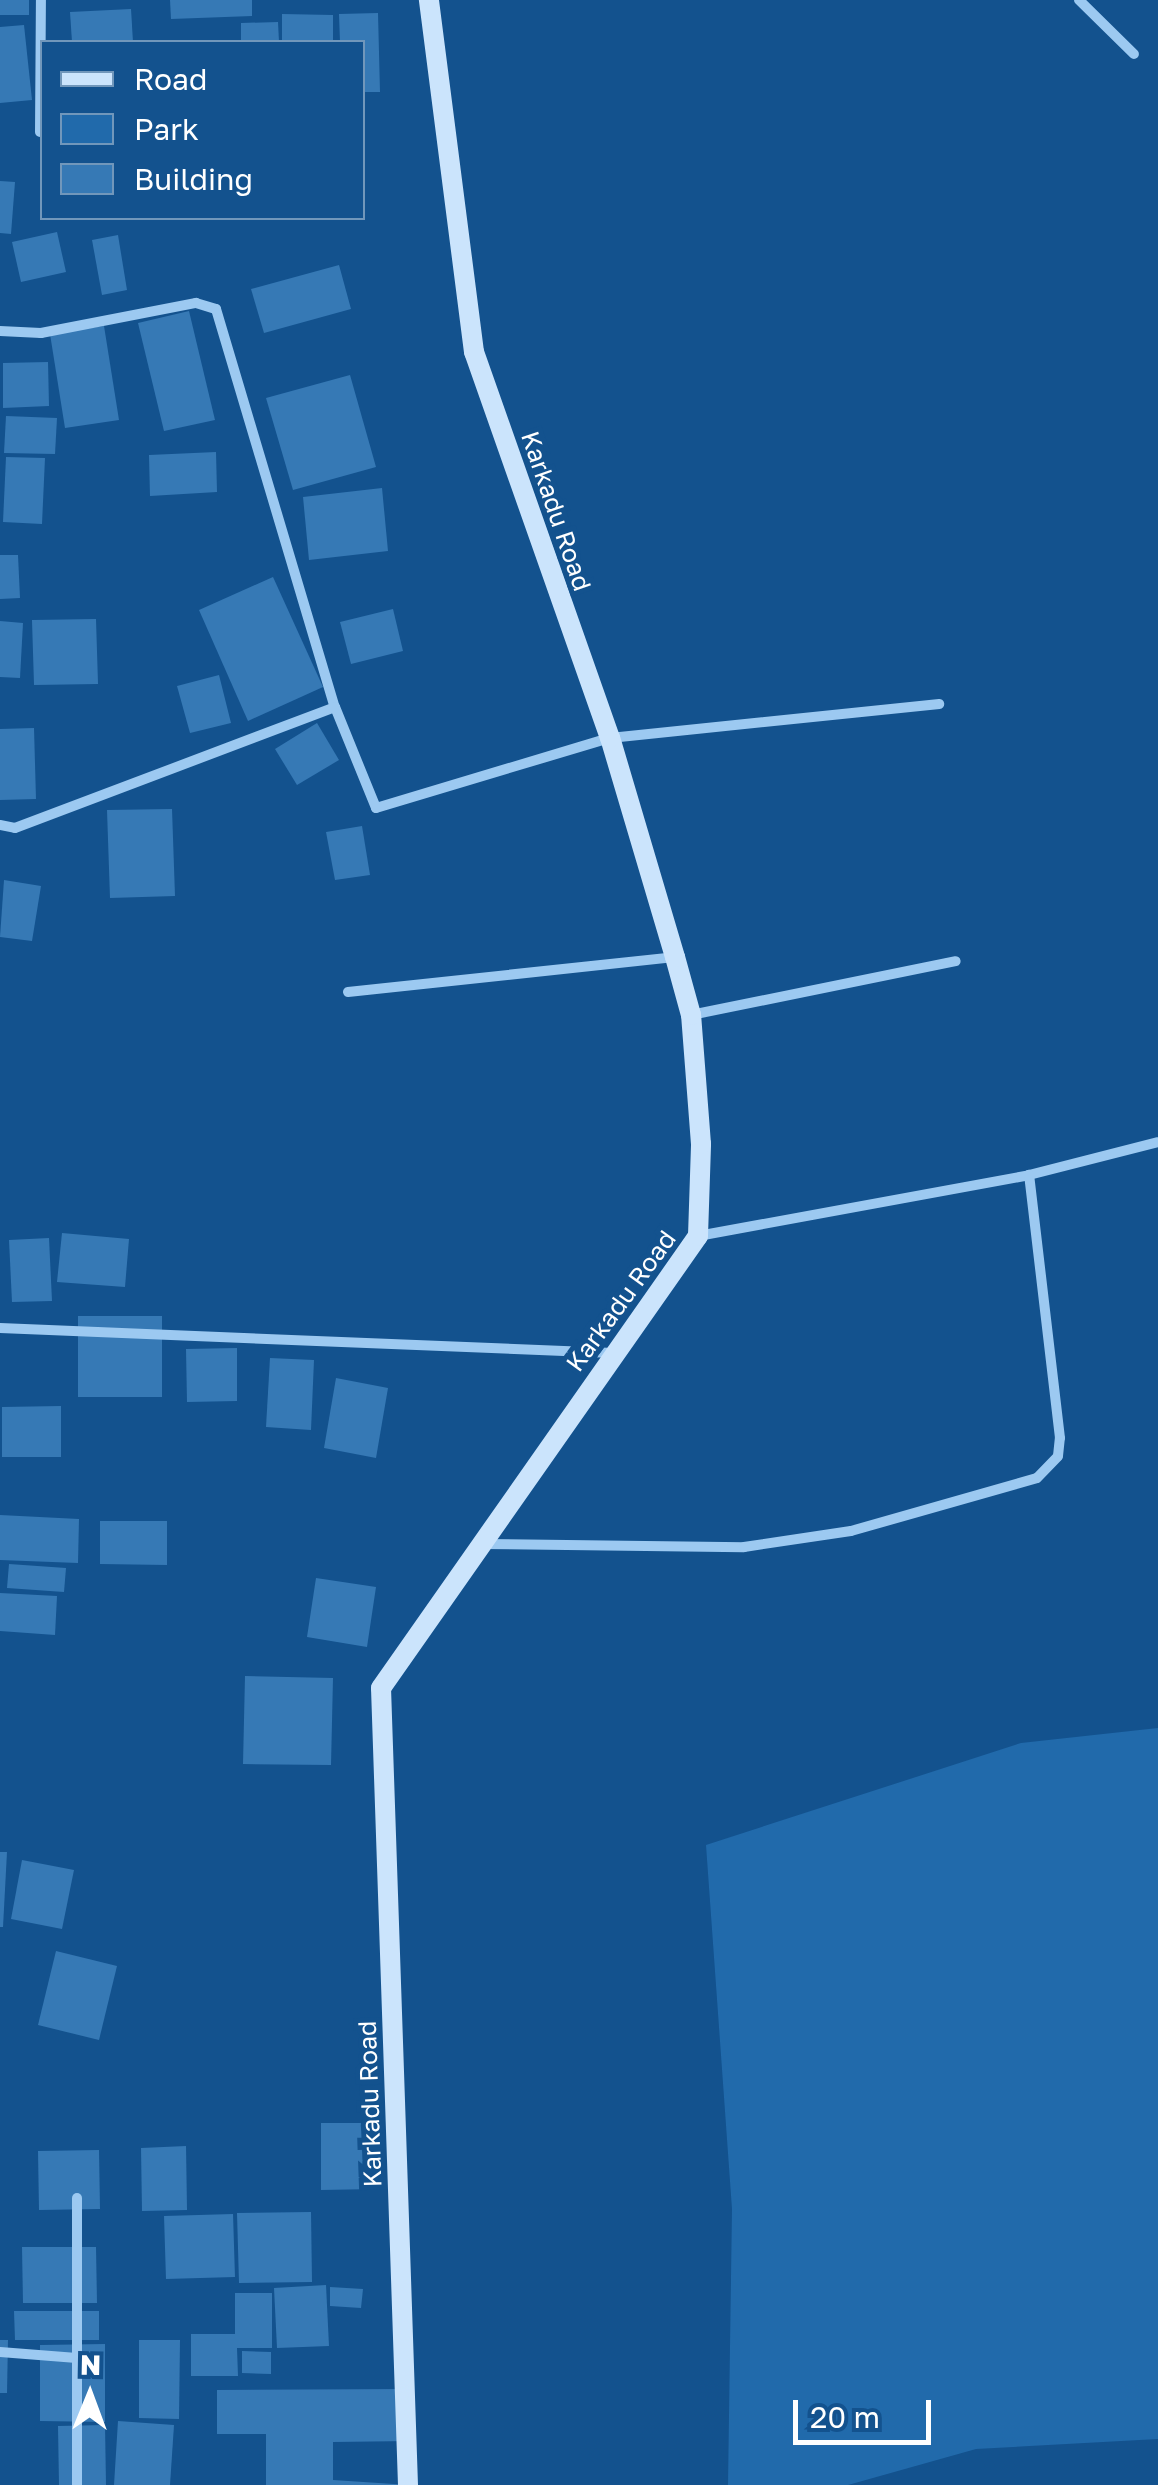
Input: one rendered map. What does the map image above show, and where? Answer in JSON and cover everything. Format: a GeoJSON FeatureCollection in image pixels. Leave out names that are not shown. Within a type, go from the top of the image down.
{"type":"FeatureCollection","features":[{"type":"Feature","properties":{"kind":"street"},"geometry":{"type":"LineString","coordinates":[[40,0],[40,132]]}},
{"type":"Feature","properties":{"kind":"street","name":"Karkadu Road"},"geometry":{"type":"LineString","coordinates":[[408,2485],[381,1688],[612,1353],[698,1236],[691,1016],[610,738],[474,352],[429,0]]}},
{"type":"Feature","properties":{"kind":"street"},"geometry":{"type":"LineString","coordinates":[[1079,0],[1134,54]]}},
{"type":"Feature","properties":{"kind":"street"},"geometry":{"type":"LineString","coordinates":[[0,331],[41,334],[196,302],[216,309],[336,707],[376,808],[610,738],[939,704]]}},
{"type":"Feature","properties":{"kind":"street"},"geometry":{"type":"LineString","coordinates":[[0,825],[15,828],[336,707]]}},
{"type":"Feature","properties":{"kind":"street"},"geometry":{"type":"LineString","coordinates":[[348,992],[675,957]]}},
{"type":"Feature","properties":{"kind":"street"},"geometry":{"type":"LineString","coordinates":[[691,1016],[956,961]]}},
{"type":"Feature","properties":{"kind":"street"},"geometry":{"type":"LineString","coordinates":[[698,1236],[1029,1175],[1158,1142]]}},
{"type":"Feature","properties":{"kind":"street"},"geometry":{"type":"LineString","coordinates":[[480,1544],[744,1547],[851,1531],[1038,1478],[1058,1456],[1060,1438],[1029,1175]]}},
{"type":"Feature","properties":{"kind":"street"},"geometry":{"type":"LineString","coordinates":[[0,1328],[612,1353]]}},
{"type":"Feature","properties":{"kind":"street"},"geometry":{"type":"LineString","coordinates":[[76,2485],[77,2198]]}},
{"type":"Feature","properties":{"kind":"street"},"geometry":{"type":"LineString","coordinates":[[0,2352],[77,2358]]}},
{"type":"Feature","properties":{"kind":"green space"},"geometry":{"type":"Polygon","coordinates":[[[1158,1728],[1158,2439],[976,2449],[848,2485],[728,2485],[732,2209],[706,1845],[1021,1743],[1158,1728]]]}},
{"type":"Feature","properties":{"kind":"building"},"geometry":{"type":"Polygon","coordinates":[[[0,0],[29,0],[29,15],[0,15],[0,0]]]}},
{"type":"Feature","properties":{"kind":"building"},"geometry":{"type":"Polygon","coordinates":[[[170,0],[252,0],[252,16],[171,19],[170,0]]]}},
{"type":"Feature","properties":{"kind":"building"},"geometry":{"type":"Polygon","coordinates":[[[131,9],[133,40],[72,40],[70,12],[131,9]]]}},
{"type":"Feature","properties":{"kind":"building"},"geometry":{"type":"Polygon","coordinates":[[[378,13],[380,92],[365,92],[365,40],[340,40],[339,14],[378,13]]]}},
{"type":"Feature","properties":{"kind":"building"},"geometry":{"type":"Polygon","coordinates":[[[282,14],[333,15],[333,40],[282,40],[282,14]]]}},
{"type":"Feature","properties":{"kind":"building"},"geometry":{"type":"Polygon","coordinates":[[[278,22],[279,40],[241,40],[241,23],[278,22]]]}},
{"type":"Feature","properties":{"kind":"building"},"geometry":{"type":"Polygon","coordinates":[[[24,25],[32,100],[0,103],[0,27],[24,25]]]}},
{"type":"Feature","properties":{"kind":"building"},"geometry":{"type":"Polygon","coordinates":[[[0,181],[15,182],[11,234],[0,233],[0,181]]]}},
{"type":"Feature","properties":{"kind":"building"},"geometry":{"type":"Polygon","coordinates":[[[57,232],[66,272],[21,282],[12,242],[57,232]]]}},
{"type":"Feature","properties":{"kind":"building"},"geometry":{"type":"Polygon","coordinates":[[[118,235],[127,290],[102,295],[92,240],[118,235]]]}},
{"type":"Feature","properties":{"kind":"building"},"geometry":{"type":"Polygon","coordinates":[[[339,265],[351,309],[264,333],[251,289],[339,265]]]}},
{"type":"Feature","properties":{"kind":"building"},"geometry":{"type":"Polygon","coordinates":[[[189,311],[215,420],[164,431],[138,323],[189,311]]]}},
{"type":"Feature","properties":{"kind":"building"},"geometry":{"type":"Polygon","coordinates":[[[104,326],[119,420],[65,428],[50,334],[104,326]]]}},
{"type":"Feature","properties":{"kind":"building"},"geometry":{"type":"Polygon","coordinates":[[[48,362],[49,406],[3,408],[3,363],[48,362]]]}},
{"type":"Feature","properties":{"kind":"building"},"geometry":{"type":"Polygon","coordinates":[[[350,375],[376,467],[293,490],[266,398],[350,375]]]}},
{"type":"Feature","properties":{"kind":"building"},"geometry":{"type":"Polygon","coordinates":[[[6,416],[57,418],[55,454],[4,453],[6,416]]]}},
{"type":"Feature","properties":{"kind":"building"},"geometry":{"type":"Polygon","coordinates":[[[216,452],[217,492],[150,496],[149,455],[216,452]]]}},
{"type":"Feature","properties":{"kind":"building"},"geometry":{"type":"Polygon","coordinates":[[[6,457],[45,458],[42,524],[3,522],[6,457]]]}},
{"type":"Feature","properties":{"kind":"building"},"geometry":{"type":"Polygon","coordinates":[[[382,488],[388,551],[309,560],[303,497],[382,488]]]}},
{"type":"Feature","properties":{"kind":"building"},"geometry":{"type":"Polygon","coordinates":[[[0,555],[18,555],[20,598],[0,599],[0,555]]]}},
{"type":"Feature","properties":{"kind":"building"},"geometry":{"type":"Polygon","coordinates":[[[273,577],[323,687],[248,721],[199,610],[273,577]]]}},
{"type":"Feature","properties":{"kind":"building"},"geometry":{"type":"Polygon","coordinates":[[[393,609],[403,651],[351,664],[340,622],[393,609]]]}},
{"type":"Feature","properties":{"kind":"building"},"geometry":{"type":"Polygon","coordinates":[[[96,619],[98,684],[34,685],[32,620],[96,619]]]}},
{"type":"Feature","properties":{"kind":"building"},"geometry":{"type":"Polygon","coordinates":[[[0,621],[23,623],[20,678],[0,677],[0,621]]]}},
{"type":"Feature","properties":{"kind":"building"},"geometry":{"type":"Polygon","coordinates":[[[219,675],[231,723],[190,733],[177,686],[219,675]]]}},
{"type":"Feature","properties":{"kind":"building"},"geometry":{"type":"Polygon","coordinates":[[[317,723],[339,760],[297,785],[275,749],[317,723]]]}},
{"type":"Feature","properties":{"kind":"building"},"geometry":{"type":"Polygon","coordinates":[[[34,728],[36,799],[0,800],[0,729],[34,728]]]}},
{"type":"Feature","properties":{"kind":"building"},"geometry":{"type":"Polygon","coordinates":[[[172,809],[175,896],[110,898],[107,810],[172,809]]]}},
{"type":"Feature","properties":{"kind":"building"},"geometry":{"type":"Polygon","coordinates":[[[362,826],[370,875],[335,880],[326,832],[362,826]]]}},
{"type":"Feature","properties":{"kind":"building"},"geometry":{"type":"Polygon","coordinates":[[[4,880],[41,886],[32,941],[0,937],[4,880]]]}},
{"type":"Feature","properties":{"kind":"building"},"geometry":{"type":"Polygon","coordinates":[[[62,1233],[129,1239],[125,1287],[57,1282],[62,1233]]]}},
{"type":"Feature","properties":{"kind":"building"},"geometry":{"type":"Polygon","coordinates":[[[49,1238],[52,1301],[12,1302],[9,1240],[49,1238]]]}},
{"type":"Feature","properties":{"kind":"building"},"geometry":{"type":"Polygon","coordinates":[[[78,1316],[162,1316],[162,1397],[78,1397],[78,1316]]]}},
{"type":"Feature","properties":{"kind":"building"},"geometry":{"type":"Polygon","coordinates":[[[237,1348],[237,1401],[187,1402],[186,1349],[237,1348]]]}},
{"type":"Feature","properties":{"kind":"building"},"geometry":{"type":"Polygon","coordinates":[[[270,1358],[314,1360],[311,1430],[266,1427],[270,1358]]]}},
{"type":"Feature","properties":{"kind":"building"},"geometry":{"type":"Polygon","coordinates":[[[336,1378],[388,1388],[376,1458],[324,1448],[336,1378]]]}},
{"type":"Feature","properties":{"kind":"building"},"geometry":{"type":"Polygon","coordinates":[[[61,1406],[61,1457],[2,1457],[2,1407],[61,1406]]]}},
{"type":"Feature","properties":{"kind":"building"},"geometry":{"type":"Polygon","coordinates":[[[0,1515],[79,1519],[78,1563],[0,1560],[0,1515]]]}},
{"type":"Feature","properties":{"kind":"building"},"geometry":{"type":"Polygon","coordinates":[[[100,1521],[167,1521],[167,1565],[100,1564],[100,1521]]]}},
{"type":"Feature","properties":{"kind":"building"},"geometry":{"type":"Polygon","coordinates":[[[9,1564],[66,1568],[64,1592],[7,1588],[9,1564]]]}},
{"type":"Feature","properties":{"kind":"building"},"geometry":{"type":"Polygon","coordinates":[[[316,1578],[376,1587],[367,1647],[307,1637],[316,1578]]]}},
{"type":"Feature","properties":{"kind":"building"},"geometry":{"type":"Polygon","coordinates":[[[0,1593],[57,1596],[55,1635],[0,1631],[0,1593]]]}},
{"type":"Feature","properties":{"kind":"building"},"geometry":{"type":"Polygon","coordinates":[[[245,1676],[333,1678],[331,1765],[243,1764],[245,1676]]]}},
{"type":"Feature","properties":{"kind":"building"},"geometry":{"type":"Polygon","coordinates":[[[0,1852],[7,1852],[3,1927],[0,1927],[0,1852]]]}},
{"type":"Feature","properties":{"kind":"building"},"geometry":{"type":"Polygon","coordinates":[[[22,1860],[74,1870],[62,1929],[11,1919],[22,1860]]]}},
{"type":"Feature","properties":{"kind":"building"},"geometry":{"type":"Polygon","coordinates":[[[56,1951],[117,1966],[99,2040],[38,2025],[56,1951]]]}},
{"type":"Feature","properties":{"kind":"building"},"geometry":{"type":"Polygon","coordinates":[[[321,2123],[375,2123],[376,2189],[321,2190],[321,2123]]]}},
{"type":"Feature","properties":{"kind":"building"},"geometry":{"type":"Polygon","coordinates":[[[186,2146],[187,2210],[142,2211],[141,2148],[186,2146]]]}},
{"type":"Feature","properties":{"kind":"building"},"geometry":{"type":"Polygon","coordinates":[[[99,2150],[100,2209],[39,2210],[38,2151],[99,2150]]]}},
{"type":"Feature","properties":{"kind":"building"},"geometry":{"type":"Polygon","coordinates":[[[311,2212],[312,2282],[239,2283],[237,2213],[311,2212]]]}},
{"type":"Feature","properties":{"kind":"building"},"geometry":{"type":"Polygon","coordinates":[[[233,2214],[235,2277],[166,2279],[164,2216],[233,2214]]]}},
{"type":"Feature","properties":{"kind":"building"},"geometry":{"type":"Polygon","coordinates":[[[22,2247],[96,2247],[97,2303],[23,2303],[22,2247]]]}},
{"type":"Feature","properties":{"kind":"building"},"geometry":{"type":"Polygon","coordinates":[[[326,2285],[329,2346],[277,2348],[274,2288],[326,2285]]]}},
{"type":"Feature","properties":{"kind":"building"},"geometry":{"type":"Polygon","coordinates":[[[330,2287],[363,2289],[361,2308],[330,2306],[330,2287]]]}},
{"type":"Feature","properties":{"kind":"building"},"geometry":{"type":"Polygon","coordinates":[[[235,2293],[272,2293],[272,2348],[237,2348],[238,2376],[191,2376],[191,2334],[235,2334],[235,2293]]]}},
{"type":"Feature","properties":{"kind":"building"},"geometry":{"type":"Polygon","coordinates":[[[14,2311],[99,2311],[99,2340],[15,2340],[14,2311]]]}},
{"type":"Feature","properties":{"kind":"building"},"geometry":{"type":"Polygon","coordinates":[[[0,2340],[8,2340],[7,2393],[0,2393],[0,2340]]]}},
{"type":"Feature","properties":{"kind":"building"},"geometry":{"type":"Polygon","coordinates":[[[139,2340],[180,2340],[179,2419],[139,2418],[139,2340]]]}},
{"type":"Feature","properties":{"kind":"building"},"geometry":{"type":"Polygon","coordinates":[[[105,2344],[105,2422],[40,2421],[40,2345],[105,2344]]]}},
{"type":"Feature","properties":{"kind":"building"},"geometry":{"type":"Polygon","coordinates":[[[242,2351],[271,2352],[271,2374],[242,2373],[242,2351]]]}},
{"type":"Feature","properties":{"kind":"building"},"geometry":{"type":"Polygon","coordinates":[[[411,2389],[411,2441],[333,2442],[333,2480],[409,2485],[266,2485],[266,2434],[217,2434],[217,2390],[411,2389]]]}},
{"type":"Feature","properties":{"kind":"building"},"geometry":{"type":"Polygon","coordinates":[[[118,2421],[174,2425],[170,2485],[114,2485],[118,2421]]]}},
{"type":"Feature","properties":{"kind":"building"},"geometry":{"type":"Polygon","coordinates":[[[105,2425],[106,2485],[59,2485],[58,2426],[105,2425]]]}}]}
